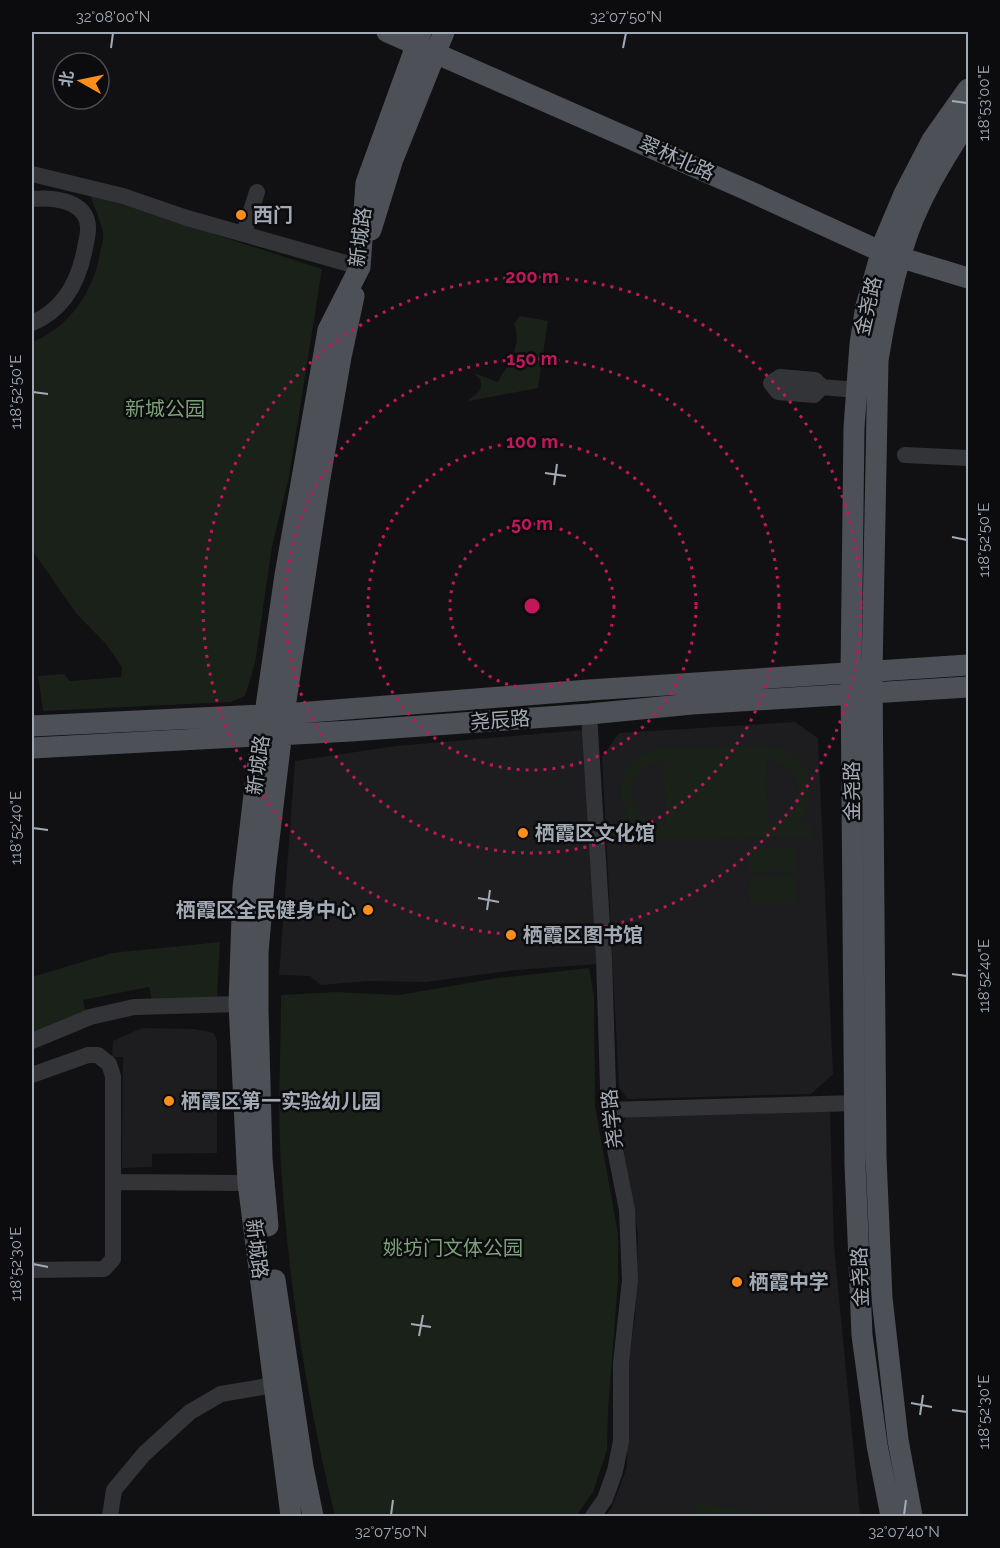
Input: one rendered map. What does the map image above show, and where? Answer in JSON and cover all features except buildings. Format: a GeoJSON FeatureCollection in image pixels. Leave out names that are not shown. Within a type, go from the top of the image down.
{"type":"FeatureCollection","features":[{"type":"Feature","properties":{"kind":"main road","name":"翠林北路"},"geometry":{"type":"LineString","coordinates":[[387,32],[430,38],[892,249],[969,278]]}},
{"type":"Feature","properties":{"kind":"main road","name":"新城路"},"geometry":{"type":"LineString","coordinates":[[313,1516],[303,1467],[268,1236],[262,1159],[258,952],[273,725],[285,575],[328,330],[360,267],[366,183],[430,38]]}},
{"type":"Feature","properties":{"kind":"main road","name":"新城路"},"geometry":{"type":"LineString","coordinates":[[291,1516],[248,1183],[239,1004],[243,888],[355,292],[372,226],[430,38]]}},
{"type":"Feature","properties":{"kind":"main road","name":"金尧路"},"geometry":{"type":"LineString","coordinates":[[891,1516],[877,1445],[862,1335],[855,1164],[862,683],[878,360],[892,249],[904,194],[932,140],[969,89]]}},
{"type":"Feature","properties":{"kind":"main road","name":"金尧路"},"geometry":{"type":"LineString","coordinates":[[912,1516],[898,1440],[882,1298],[862,683],[852,486],[856,390],[866,306],[892,249],[921,205],[951,148],[969,121]]}},
{"type":"Feature","properties":{"kind":"main road","name":"翠林北路"},"geometry":{"type":"LineString","coordinates":[[892,249],[969,267]]}},
{"type":"Feature","properties":{"kind":"main road","name":"尧辰路"},"geometry":{"type":"LineString","coordinates":[[32,726],[273,725],[589,714],[862,683],[969,665]]}},
{"type":"Feature","properties":{"kind":"main road","name":"尧辰路"},"geometry":{"type":"LineString","coordinates":[[32,748],[273,725],[589,690],[862,683],[969,687]]}},
{"type":"Feature","properties":{"kind":"street"},"geometry":{"type":"LineString","coordinates":[[32,174],[113,193],[187,218],[360,267]]}},
{"type":"Feature","properties":{"kind":"street"},"geometry":{"type":"LineString","coordinates":[[244,233],[257,192]]}},
{"type":"Feature","properties":{"kind":"street"},"geometry":{"type":"LineString","coordinates":[[32,199],[50,197],[73,204],[85,214],[88,228],[81,266],[74,284],[66,297],[52,311],[32,323]]}},
{"type":"Feature","properties":{"kind":"street"},"geometry":{"type":"LineString","coordinates":[[822,387],[856,390]]}},
{"type":"Feature","properties":{"kind":"street"},"geometry":{"type":"LineString","coordinates":[[905,455],[969,458]]}},
{"type":"Feature","properties":{"kind":"street","name":"尧学路"},"geometry":{"type":"LineString","coordinates":[[589,714],[604,958],[609,1127],[627,1210],[630,1280],[621,1363],[621,1441],[615,1471],[605,1499],[592,1516]]}},
{"type":"Feature","properties":{"kind":"street"},"geometry":{"type":"LineString","coordinates":[[32,1041],[90,1017],[134,1007],[239,1004]]}},
{"type":"Feature","properties":{"kind":"street"},"geometry":{"type":"LineString","coordinates":[[32,1075],[88,1055],[98,1055],[109,1064],[113,1076],[113,1259],[104,1269],[32,1270]]}},
{"type":"Feature","properties":{"kind":"street"},"geometry":{"type":"LineString","coordinates":[[608,1110],[855,1103]]}},
{"type":"Feature","properties":{"kind":"street"},"geometry":{"type":"LineString","coordinates":[[113,1182],[248,1183]]}},
{"type":"Feature","properties":{"kind":"street"},"geometry":{"type":"LineString","coordinates":[[110,1516],[114,1490],[144,1454],[190,1412],[221,1394],[274,1385]]}},
{"type":"Feature","properties":{"kind":"shaded area"},"geometry":{"type":"Polygon","coordinates":[[[795,722],[818,738],[833,1074],[811,1094],[628,1099],[619,1088],[602,757],[619,733],[795,722]]]}},
{"type":"Feature","properties":{"kind":"shaded area"},"geometry":{"type":"Polygon","coordinates":[[[583,730],[598,964],[516,970],[426,982],[368,981],[321,985],[310,976],[279,975],[295,761],[396,746],[583,730]]]}},
{"type":"Feature","properties":{"kind":"shaded area","name":"栖霞区第一实验幼儿园"},"geometry":{"type":"Polygon","coordinates":[[[142,1028],[194,1029],[214,1033],[217,1040],[217,1153],[152,1154],[152,1167],[122,1168],[123,1057],[112,1057],[113,1041],[142,1028]]]}},
{"type":"Feature","properties":{"kind":"shaded area","name":"栖霞中学"},"geometry":{"type":"Polygon","coordinates":[[[830,1111],[834,1246],[860,1516],[606,1516],[612,1507],[627,1467],[627,1373],[635,1318],[638,1234],[620,1129],[628,1114],[830,1111]]]}},
{"type":"Feature","properties":{"kind":"green space","name":"新城公园"},"geometry":{"type":"Polygon","coordinates":[[[90,194],[322,269],[289,477],[272,547],[255,663],[245,696],[231,702],[43,711],[38,676],[64,674],[70,681],[121,677],[122,667],[106,644],[76,613],[32,550],[32,342],[45,336],[67,319],[76,309],[90,285],[103,237],[101,224],[90,194]]]}},
{"type":"Feature","properties":{"kind":"green space"},"geometry":{"type":"Polygon","coordinates":[[[520,316],[548,321],[538,388],[469,401],[481,386],[480,379],[474,373],[498,382],[516,347],[514,324],[520,316]]]}},
{"type":"Feature","properties":{"kind":"green space"},"geometry":{"type":"Polygon","coordinates":[[[766,746],[781,749],[793,755],[808,774],[811,786],[806,812],[799,825],[812,825],[812,838],[609,840],[608,827],[633,825],[625,813],[621,800],[623,776],[638,758],[650,751],[664,748],[766,746]],[[766,760],[768,824],[781,820],[791,812],[798,790],[789,770],[780,763],[766,760]],[[664,761],[650,764],[640,771],[634,781],[632,792],[634,803],[641,813],[651,820],[666,823],[664,761]]]}},
{"type":"Feature","properties":{"kind":"green space"},"geometry":{"type":"Polygon","coordinates":[[[795,847],[796,872],[749,873],[748,849],[795,847]]]}},
{"type":"Feature","properties":{"kind":"green space"},"geometry":{"type":"Polygon","coordinates":[[[795,875],[796,903],[750,905],[749,877],[795,875]]]}},
{"type":"Feature","properties":{"kind":"green space"},"geometry":{"type":"Polygon","coordinates":[[[220,942],[217,999],[152,1001],[149,987],[83,1000],[86,1013],[34,1035],[32,977],[112,953],[220,942]]]}},
{"type":"Feature","properties":{"kind":"green space","name":"姚坊门文体公园"},"geometry":{"type":"Polygon","coordinates":[[[589,968],[594,996],[595,1106],[618,1234],[618,1282],[607,1450],[593,1492],[576,1516],[335,1516],[306,1379],[287,1239],[279,1127],[281,995],[336,992],[399,995],[498,978],[589,968]]]}},
{"type":"Feature","properties":{"kind":"green space"},"geometry":{"type":"Polygon","coordinates":[[[697,1503],[783,1516],[695,1516],[697,1503]]]}},
{"type":"Feature","properties":{"kind":"place","name":"西门"},"geometry":{"type":"Point","coordinates":[241,215]}},
{"type":"Feature","properties":{"kind":"place","name":"栖霞区文化馆"},"geometry":{"type":"Point","coordinates":[523,833]}},
{"type":"Feature","properties":{"kind":"place","name":"栖霞区全民健身中心"},"geometry":{"type":"Point","coordinates":[368,910]}},
{"type":"Feature","properties":{"kind":"place","name":"栖霞区图书馆"},"geometry":{"type":"Point","coordinates":[511,935]}},
{"type":"Feature","properties":{"kind":"place","name":"栖霞区第一实验幼儿园"},"geometry":{"type":"Point","coordinates":[169,1101]}},
{"type":"Feature","properties":{"kind":"place","name":"栖霞中学"},"geometry":{"type":"Point","coordinates":[737,1282]}}]}
